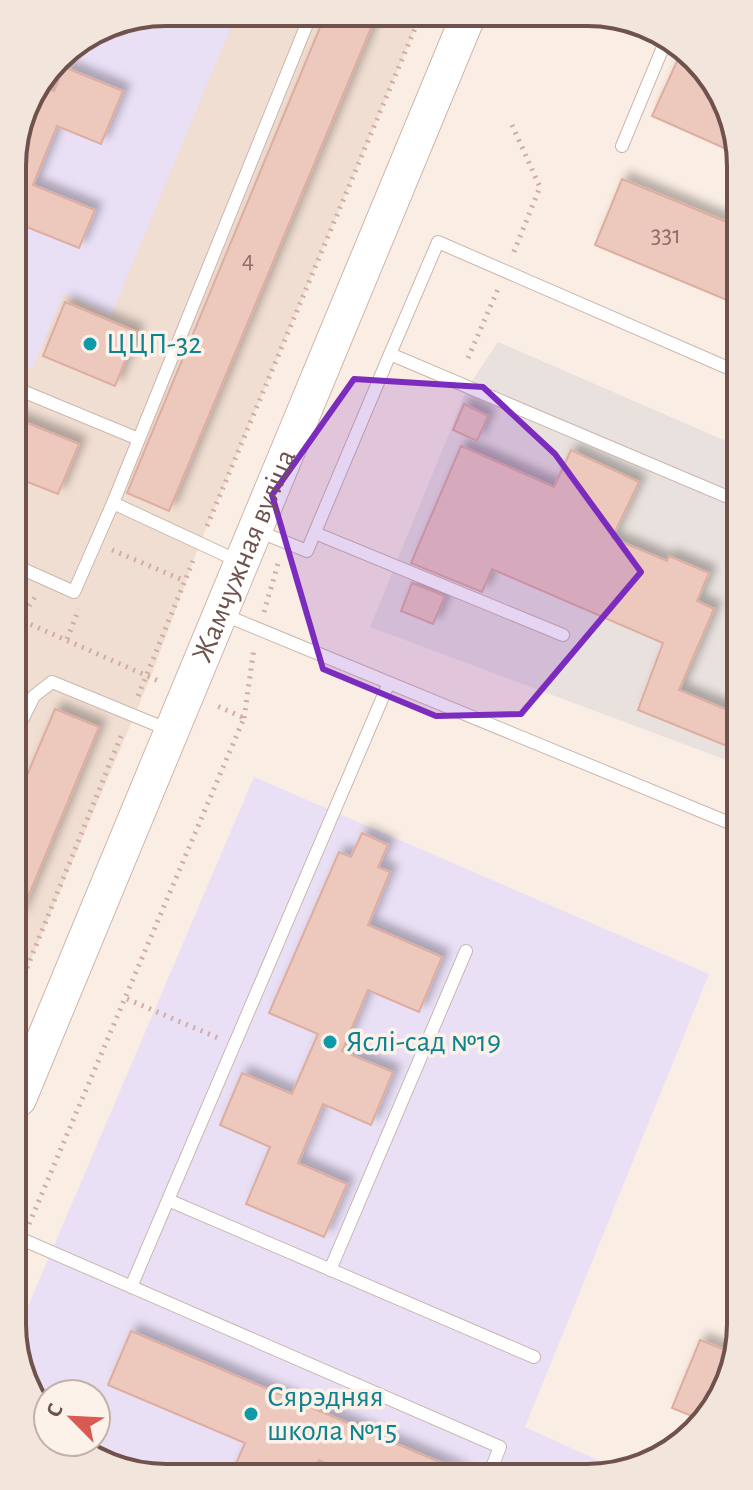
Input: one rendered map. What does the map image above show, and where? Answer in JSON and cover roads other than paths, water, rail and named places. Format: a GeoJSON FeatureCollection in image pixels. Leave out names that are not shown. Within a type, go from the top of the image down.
{"type":"FeatureCollection","features":[{"type":"Feature","properties":{"kind":"main road","name":"Жамчужная вуліца"},"geometry":{"type":"LineString","coordinates":[[26,1082],[464,26]]}},
{"type":"Feature","properties":{"kind":"lane"},"geometry":{"type":"LineString","coordinates":[[26,570],[74,592],[306,26]]}},
{"type":"Feature","properties":{"kind":"lane"},"geometry":{"type":"LineString","coordinates":[[622,146],[662,48]]}},
{"type":"Feature","properties":{"kind":"lane"},"geometry":{"type":"LineString","coordinates":[[255,529],[307,551],[438,242],[727,367]]}},
{"type":"Feature","properties":{"kind":"lane"},"geometry":{"type":"LineString","coordinates":[[390,354],[727,497]]}},
{"type":"Feature","properties":{"kind":"lane"},"geometry":{"type":"LineString","coordinates":[[26,393],[136,438]]}},
{"type":"Feature","properties":{"kind":"lane"},"geometry":{"type":"LineString","coordinates":[[113,503],[241,563]]}},
{"type":"Feature","properties":{"kind":"lane"},"geometry":{"type":"LineString","coordinates":[[315,533],[563,635]]}},
{"type":"Feature","properties":{"kind":"lane"},"geometry":{"type":"LineString","coordinates":[[220,613],[388,685],[727,822]]}},
{"type":"Feature","properties":{"kind":"lane"},"geometry":{"type":"LineString","coordinates":[[26,712],[34,696],[52,682],[170,731]]}},
{"type":"Feature","properties":{"kind":"lane"},"geometry":{"type":"LineString","coordinates":[[131,1287],[388,685]]}},
{"type":"Feature","properties":{"kind":"lane"},"geometry":{"type":"LineString","coordinates":[[330,1270],[466,951]]}},
{"type":"Feature","properties":{"kind":"lane"},"geometry":{"type":"LineString","coordinates":[[168,1200],[534,1357]]}},
{"type":"Feature","properties":{"kind":"lane"},"geometry":{"type":"LineString","coordinates":[[26,1241],[500,1447],[493,1464]]}},
{"type":"Feature","properties":{"kind":"place","name":"ЦЦП-32"},"geometry":{"type":"Point","coordinates":[90,344]}},
{"type":"Feature","properties":{"kind":"place","name":"Яслі-сад №19"},"geometry":{"type":"Point","coordinates":[330,1042]}},
{"type":"Feature","properties":{"kind":"place","name":"Сярэдняя школа №15"},"geometry":{"type":"Point","coordinates":[251,1414]}}]}
